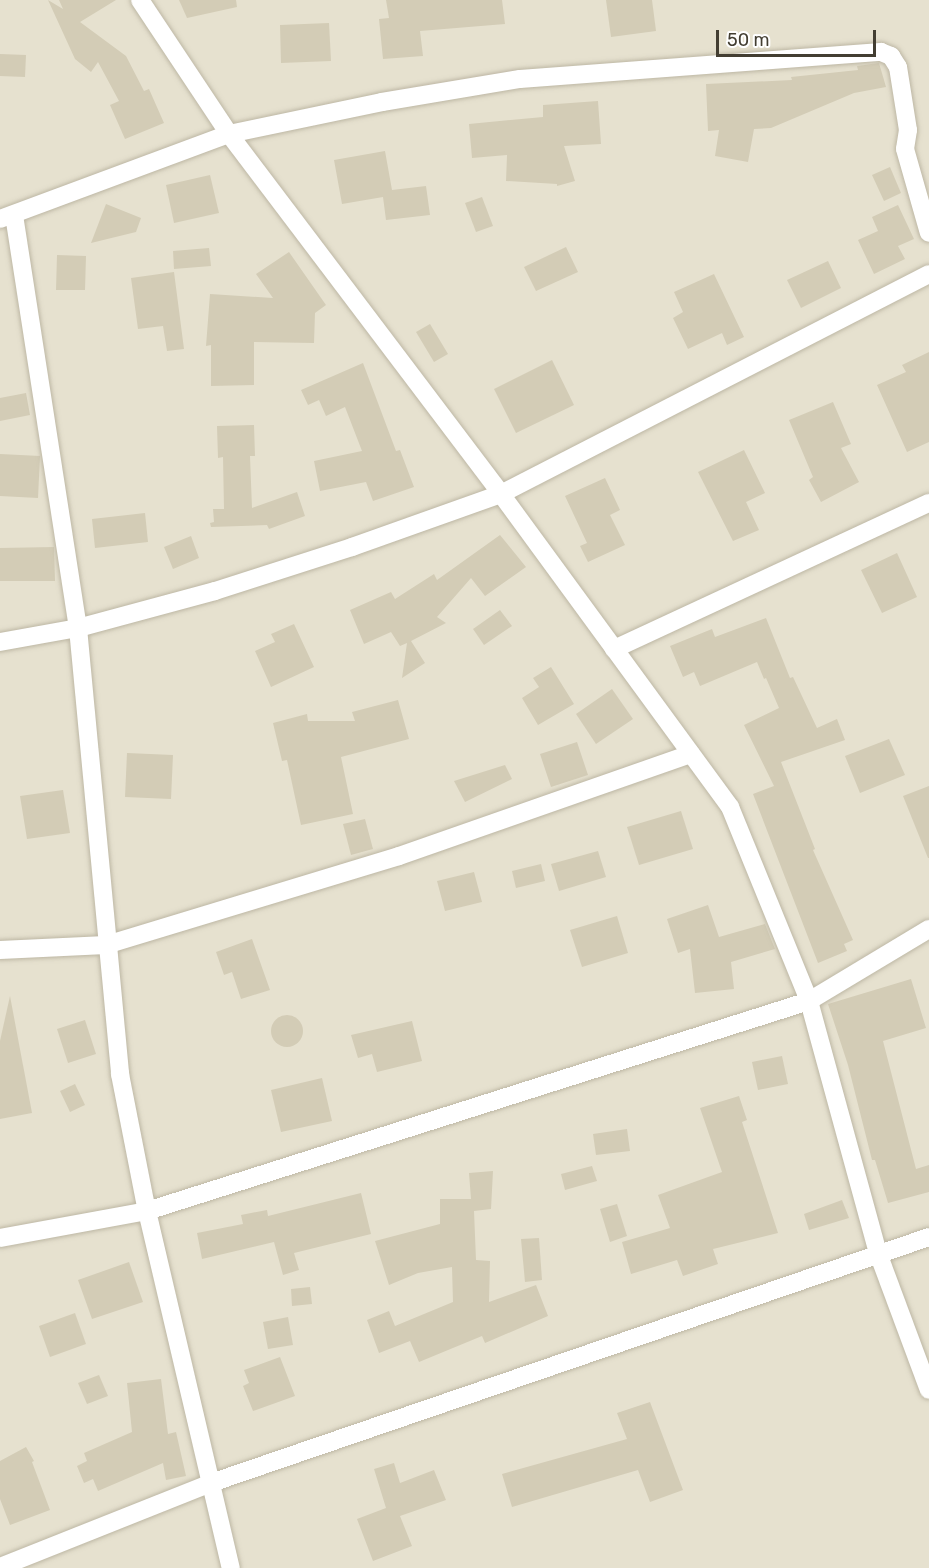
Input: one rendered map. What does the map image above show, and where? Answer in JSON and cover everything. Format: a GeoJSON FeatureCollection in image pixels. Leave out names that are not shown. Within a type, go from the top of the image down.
{"type":"FeatureCollection","features":[{"type":"Feature","properties":{"kind":"street"},"geometry":{"type":"LineString","coordinates":[[140,0],[229,134],[501,494],[730,807],[809,1001],[878,1253],[929,1390]]}},
{"type":"Feature","properties":{"kind":"street"},"geometry":{"type":"LineString","coordinates":[[231,1568],[147,1211],[120,1074],[106,945],[78,628],[7,217],[229,134],[382,102],[520,80],[881,52],[891,56],[898,68],[908,130],[905,149],[929,233]]}},
{"type":"Feature","properties":{"kind":"street"},"geometry":{"type":"LineString","coordinates":[[0,642],[78,628],[226,587],[352,547],[501,494],[929,274]]}},
{"type":"Feature","properties":{"kind":"street"},"geometry":{"type":"LineString","coordinates":[[614,649],[929,503]]}},
{"type":"Feature","properties":{"kind":"street"},"geometry":{"type":"LineString","coordinates":[[0,950],[106,945],[399,856],[691,754]]}},
{"type":"Feature","properties":{"kind":"street"},"geometry":{"type":"LineString","coordinates":[[0,1238],[147,1211],[809,1001],[929,928]]}},
{"type":"Feature","properties":{"kind":"street"},"geometry":{"type":"LineString","coordinates":[[0,1567],[211,1483],[929,1237]]}},
{"type":"Feature","properties":{"kind":"shaded area"},"geometry":{"type":"Polygon","coordinates":[[[0,0],[929,0],[929,1568],[0,1568],[0,0]]]}},
{"type":"Feature","properties":{"kind":"building"},"geometry":{"type":"Polygon","coordinates":[[[48,0],[63,9],[59,0],[116,0],[80,22],[126,56],[144,91],[149,89],[164,123],[125,139],[110,105],[119,101],[98,62],[91,72],[75,59],[48,0]]]}},
{"type":"Feature","properties":{"kind":"building"},"geometry":{"type":"Polygon","coordinates":[[[179,0],[236,0],[237,7],[187,18],[179,0]]]}},
{"type":"Feature","properties":{"kind":"building"},"geometry":{"type":"Polygon","coordinates":[[[386,0],[502,0],[505,24],[420,31],[423,56],[383,59],[379,19],[389,18],[386,0]]]}},
{"type":"Feature","properties":{"kind":"building"},"geometry":{"type":"Polygon","coordinates":[[[606,0],[652,0],[656,31],[611,37],[606,0]]]}},
{"type":"Feature","properties":{"kind":"building"},"geometry":{"type":"Polygon","coordinates":[[[329,23],[331,61],[281,63],[280,25],[329,23]]]}},
{"type":"Feature","properties":{"kind":"building"},"geometry":{"type":"Polygon","coordinates":[[[0,54],[26,55],[25,77],[0,76],[0,54]]]}},
{"type":"Feature","properties":{"kind":"building"},"geometry":{"type":"Polygon","coordinates":[[[879,63],[886,87],[854,93],[771,128],[754,129],[748,162],[715,156],[719,130],[708,131],[706,84],[792,80],[791,77],[858,70],[857,66],[879,63]]]}},
{"type":"Feature","properties":{"kind":"building"},"geometry":{"type":"Polygon","coordinates":[[[598,101],[601,144],[564,146],[575,181],[557,186],[557,184],[506,181],[507,155],[472,158],[469,124],[543,117],[543,105],[598,101]]]}},
{"type":"Feature","properties":{"kind":"building"},"geometry":{"type":"Polygon","coordinates":[[[385,151],[392,190],[426,186],[430,215],[386,220],[383,197],[342,204],[334,160],[385,151]]]}},
{"type":"Feature","properties":{"kind":"building"},"geometry":{"type":"Polygon","coordinates":[[[890,167],[901,193],[884,201],[872,175],[890,167]]]}},
{"type":"Feature","properties":{"kind":"building"},"geometry":{"type":"Polygon","coordinates":[[[210,175],[219,213],[174,223],[166,185],[210,175]]]}},
{"type":"Feature","properties":{"kind":"building"},"geometry":{"type":"Polygon","coordinates":[[[482,197],[493,226],[476,232],[465,203],[482,197]]]}},
{"type":"Feature","properties":{"kind":"building"},"geometry":{"type":"Polygon","coordinates":[[[106,204],[141,218],[136,232],[91,243],[106,204]]]}},
{"type":"Feature","properties":{"kind":"building"},"geometry":{"type":"Polygon","coordinates":[[[898,205],[914,239],[898,246],[905,259],[874,274],[858,240],[878,231],[872,217],[898,205]]]}},
{"type":"Feature","properties":{"kind":"building"},"geometry":{"type":"Polygon","coordinates":[[[566,247],[578,272],[536,291],[524,267],[566,247]]]}},
{"type":"Feature","properties":{"kind":"building"},"geometry":{"type":"Polygon","coordinates":[[[209,248],[211,266],[174,269],[173,251],[209,248]]]}},
{"type":"Feature","properties":{"kind":"building"},"geometry":{"type":"Polygon","coordinates":[[[289,252],[326,305],[315,313],[314,343],[254,342],[254,385],[211,386],[211,345],[206,346],[210,294],[273,298],[256,274],[289,252]]]}},
{"type":"Feature","properties":{"kind":"building"},"geometry":{"type":"Polygon","coordinates":[[[57,255],[86,256],[85,290],[56,290],[57,255]]]}},
{"type":"Feature","properties":{"kind":"building"},"geometry":{"type":"Polygon","coordinates":[[[828,261],[841,288],[801,308],[787,280],[828,261]]]}},
{"type":"Feature","properties":{"kind":"building"},"geometry":{"type":"Polygon","coordinates":[[[174,272],[184,349],[167,351],[163,326],[138,329],[131,278],[174,272]]]}},
{"type":"Feature","properties":{"kind":"building"},"geometry":{"type":"Polygon","coordinates":[[[714,274],[744,337],[727,345],[722,333],[688,349],[673,318],[683,312],[674,292],[714,274]]]}},
{"type":"Feature","properties":{"kind":"building"},"geometry":{"type":"Polygon","coordinates":[[[430,324],[448,354],[434,362],[416,332],[430,324]]]}},
{"type":"Feature","properties":{"kind":"building"},"geometry":{"type":"Polygon","coordinates":[[[929,352],[929,442],[907,452],[877,385],[906,372],[902,365],[929,352]]]}},
{"type":"Feature","properties":{"kind":"building"},"geometry":{"type":"Polygon","coordinates":[[[552,360],[574,405],[516,433],[494,389],[552,360]]]}},
{"type":"Feature","properties":{"kind":"building"},"geometry":{"type":"Polygon","coordinates":[[[363,363],[396,451],[400,450],[414,487],[373,501],[366,482],[320,491],[314,461],[362,451],[345,407],[326,416],[319,400],[308,405],[301,390],[363,363]]]}},
{"type":"Feature","properties":{"kind":"building"},"geometry":{"type":"Polygon","coordinates":[[[26,393],[30,415],[0,421],[0,398],[26,393]]]}},
{"type":"Feature","properties":{"kind":"building"},"geometry":{"type":"Polygon","coordinates":[[[833,402],[851,444],[841,448],[859,482],[821,502],[809,480],[813,477],[789,420],[833,402]]]}},
{"type":"Feature","properties":{"kind":"building"},"geometry":{"type":"Polygon","coordinates":[[[254,425],[255,456],[250,456],[252,508],[297,492],[305,516],[269,529],[267,525],[211,527],[210,523],[214,522],[213,509],[224,509],[223,457],[218,458],[217,426],[254,425]]]}},
{"type":"Feature","properties":{"kind":"building"},"geometry":{"type":"Polygon","coordinates":[[[744,450],[765,493],[746,502],[759,530],[733,541],[698,472],[744,450]]]}},
{"type":"Feature","properties":{"kind":"building"},"geometry":{"type":"Polygon","coordinates":[[[0,454],[40,456],[38,498],[0,496],[0,454]]]}},
{"type":"Feature","properties":{"kind":"building"},"geometry":{"type":"Polygon","coordinates":[[[605,478],[620,510],[610,515],[625,545],[588,562],[580,546],[587,543],[565,496],[605,478]]]}},
{"type":"Feature","properties":{"kind":"building"},"geometry":{"type":"Polygon","coordinates":[[[145,513],[148,542],[95,548],[92,519],[145,513]]]}},
{"type":"Feature","properties":{"kind":"building"},"geometry":{"type":"Polygon","coordinates":[[[500,535],[526,567],[485,596],[471,578],[437,617],[446,623],[411,641],[425,663],[402,678],[407,643],[400,646],[391,632],[364,644],[350,610],[391,592],[395,599],[434,574],[437,580],[500,535]]]}},
{"type":"Feature","properties":{"kind":"building"},"geometry":{"type":"Polygon","coordinates":[[[191,536],[199,558],[173,569],[164,547],[191,536]]]}},
{"type":"Feature","properties":{"kind":"building"},"geometry":{"type":"Polygon","coordinates":[[[54,547],[55,581],[0,581],[0,548],[54,547]]]}},
{"type":"Feature","properties":{"kind":"building"},"geometry":{"type":"Polygon","coordinates":[[[897,553],[917,597],[882,613],[861,570],[897,553]]]}},
{"type":"Feature","properties":{"kind":"building"},"geometry":{"type":"Polygon","coordinates":[[[500,610],[512,626],[484,645],[473,629],[500,610]]]}},
{"type":"Feature","properties":{"kind":"building"},"geometry":{"type":"Polygon","coordinates":[[[766,618],[790,678],[793,677],[817,728],[837,719],[845,740],[781,762],[815,849],[813,850],[853,940],[844,944],[847,951],[818,963],[753,794],[774,786],[744,725],[779,708],[766,678],[764,679],[757,662],[700,686],[694,672],[683,677],[670,646],[712,629],[715,637],[766,618]]]}},
{"type":"Feature","properties":{"kind":"building"},"geometry":{"type":"Polygon","coordinates":[[[294,624],[314,667],[271,687],[255,651],[275,642],[271,634],[294,624]]]}},
{"type":"Feature","properties":{"kind":"building"},"geometry":{"type":"Polygon","coordinates":[[[551,667],[574,704],[538,725],[522,698],[539,687],[533,678],[551,667]]]}},
{"type":"Feature","properties":{"kind":"building"},"geometry":{"type":"Polygon","coordinates":[[[612,689],[633,719],[596,744],[576,714],[612,689]]]}},
{"type":"Feature","properties":{"kind":"building"},"geometry":{"type":"Polygon","coordinates":[[[398,700],[409,739],[341,757],[353,814],[301,825],[287,760],[282,761],[273,723],[307,714],[308,721],[355,721],[352,712],[398,700]]]}},
{"type":"Feature","properties":{"kind":"building"},"geometry":{"type":"Polygon","coordinates":[[[889,739],[905,775],[860,793],[845,756],[889,739]]]}},
{"type":"Feature","properties":{"kind":"building"},"geometry":{"type":"Polygon","coordinates":[[[577,742],[588,775],[551,787],[540,754],[577,742]]]}},
{"type":"Feature","properties":{"kind":"building"},"geometry":{"type":"Polygon","coordinates":[[[127,753],[173,755],[171,799],[125,797],[127,753]]]}},
{"type":"Feature","properties":{"kind":"building"},"geometry":{"type":"Polygon","coordinates":[[[505,765],[512,779],[465,802],[454,781],[505,765]]]}},
{"type":"Feature","properties":{"kind":"building"},"geometry":{"type":"Polygon","coordinates":[[[929,786],[929,858],[928,858],[903,796],[929,786]]]}},
{"type":"Feature","properties":{"kind":"building"},"geometry":{"type":"Polygon","coordinates":[[[63,790],[70,833],[27,839],[20,796],[63,790]]]}},
{"type":"Feature","properties":{"kind":"building"},"geometry":{"type":"Polygon","coordinates":[[[681,811],[693,849],[639,865],[627,827],[681,811]]]}},
{"type":"Feature","properties":{"kind":"building"},"geometry":{"type":"Polygon","coordinates":[[[365,819],[373,849],[351,855],[343,824],[365,819]]]}},
{"type":"Feature","properties":{"kind":"building"},"geometry":{"type":"Polygon","coordinates":[[[598,851],[606,877],[559,891],[551,864],[598,851]]]}},
{"type":"Feature","properties":{"kind":"building"},"geometry":{"type":"Polygon","coordinates":[[[541,864],[545,881],[516,888],[512,871],[541,864]]]}},
{"type":"Feature","properties":{"kind":"building"},"geometry":{"type":"Polygon","coordinates":[[[474,872],[482,902],[445,911],[437,881],[474,872]]]}},
{"type":"Feature","properties":{"kind":"building"},"geometry":{"type":"Polygon","coordinates":[[[708,905],[719,937],[765,924],[775,949],[731,962],[734,989],[695,993],[690,949],[678,953],[667,919],[708,905]]]}},
{"type":"Feature","properties":{"kind":"building"},"geometry":{"type":"Polygon","coordinates":[[[617,916],[628,953],[582,967],[570,930],[617,916]]]}},
{"type":"Feature","properties":{"kind":"building"},"geometry":{"type":"Polygon","coordinates":[[[252,939],[270,990],[241,999],[232,972],[224,975],[216,952],[252,939]]]}},
{"type":"Feature","properties":{"kind":"building"},"geometry":{"type":"Polygon","coordinates":[[[911,979],[926,1028],[883,1041],[916,1169],[929,1165],[929,1192],[888,1203],[875,1160],[872,1160],[848,1065],[828,1004],[911,979]]]}},
{"type":"Feature","properties":{"kind":"building"},"geometry":{"type":"Polygon","coordinates":[[[10,996],[32,1113],[0,1119],[0,1041],[10,996]]]}},
{"type":"Feature","properties":{"kind":"building"},"geometry":{"type":"Polygon","coordinates":[[[287,1015],[298,1020],[303,1031],[298,1042],[287,1047],[276,1042],[271,1031],[276,1020],[287,1015]]]}},
{"type":"Feature","properties":{"kind":"building"},"geometry":{"type":"Polygon","coordinates":[[[85,1020],[96,1054],[68,1063],[57,1029],[85,1020]]]}},
{"type":"Feature","properties":{"kind":"building"},"geometry":{"type":"Polygon","coordinates":[[[412,1021],[422,1061],[377,1072],[372,1054],[358,1058],[351,1035],[412,1021]]]}},
{"type":"Feature","properties":{"kind":"building"},"geometry":{"type":"Polygon","coordinates":[[[782,1056],[788,1084],[758,1090],[752,1062],[782,1056]]]}},
{"type":"Feature","properties":{"kind":"building"},"geometry":{"type":"Polygon","coordinates":[[[322,1078],[332,1121],[281,1132],[271,1090],[322,1078]]]}},
{"type":"Feature","properties":{"kind":"building"},"geometry":{"type":"Polygon","coordinates":[[[75,1084],[85,1105],[70,1112],[60,1091],[75,1084]]]}},
{"type":"Feature","properties":{"kind":"building"},"geometry":{"type":"Polygon","coordinates":[[[739,1096],[747,1120],[742,1122],[778,1233],[713,1249],[718,1264],[683,1276],[677,1260],[631,1274],[622,1242],[670,1228],[658,1195],[722,1172],[700,1108],[739,1096]]]}},
{"type":"Feature","properties":{"kind":"building"},"geometry":{"type":"Polygon","coordinates":[[[627,1129],[630,1151],[596,1155],[593,1134],[627,1129]]]}},
{"type":"Feature","properties":{"kind":"building"},"geometry":{"type":"Polygon","coordinates":[[[592,1166],[597,1181],[565,1190],[561,1174],[592,1166]]]}},
{"type":"Feature","properties":{"kind":"building"},"geometry":{"type":"Polygon","coordinates":[[[493,1171],[491,1209],[474,1211],[476,1260],[490,1261],[489,1302],[536,1285],[548,1316],[485,1343],[482,1336],[419,1362],[410,1341],[379,1353],[367,1320],[389,1311],[395,1326],[453,1302],[452,1267],[418,1273],[389,1285],[375,1241],[440,1224],[440,1199],[471,1199],[469,1173],[493,1171]]]}},
{"type":"Feature","properties":{"kind":"building"},"geometry":{"type":"Polygon","coordinates":[[[361,1193],[371,1234],[294,1253],[299,1270],[283,1275],[274,1242],[202,1259],[197,1233],[243,1224],[241,1215],[267,1210],[268,1216],[361,1193]]]}},
{"type":"Feature","properties":{"kind":"building"},"geometry":{"type":"Polygon","coordinates":[[[842,1200],[849,1218],[809,1230],[804,1214],[842,1200]]]}},
{"type":"Feature","properties":{"kind":"building"},"geometry":{"type":"Polygon","coordinates":[[[617,1204],[627,1236],[610,1242],[600,1209],[617,1204]]]}},
{"type":"Feature","properties":{"kind":"building"},"geometry":{"type":"Polygon","coordinates":[[[539,1238],[542,1280],[525,1282],[521,1239],[539,1238]]]}},
{"type":"Feature","properties":{"kind":"building"},"geometry":{"type":"Polygon","coordinates":[[[129,1262],[143,1302],[92,1319],[78,1280],[129,1262]]]}},
{"type":"Feature","properties":{"kind":"building"},"geometry":{"type":"Polygon","coordinates":[[[310,1287],[312,1304],[292,1306],[291,1289],[310,1287]]]}},
{"type":"Feature","properties":{"kind":"building"},"geometry":{"type":"Polygon","coordinates":[[[75,1313],[86,1344],[50,1357],[39,1326],[75,1313]]]}},
{"type":"Feature","properties":{"kind":"building"},"geometry":{"type":"Polygon","coordinates":[[[288,1317],[293,1345],[268,1349],[263,1322],[288,1317]]]}},
{"type":"Feature","properties":{"kind":"building"},"geometry":{"type":"Polygon","coordinates":[[[280,1357],[295,1396],[253,1411],[243,1386],[249,1383],[244,1370],[280,1357]]]}},
{"type":"Feature","properties":{"kind":"building"},"geometry":{"type":"Polygon","coordinates":[[[99,1375],[108,1396],[87,1404],[78,1383],[99,1375]]]}},
{"type":"Feature","properties":{"kind":"building"},"geometry":{"type":"Polygon","coordinates":[[[161,1379],[168,1434],[176,1432],[186,1476],[166,1480],[163,1463],[98,1491],[93,1479],[84,1483],[77,1466],[87,1461],[84,1453],[132,1432],[127,1383],[161,1379]]]}},
{"type":"Feature","properties":{"kind":"building"},"geometry":{"type":"Polygon","coordinates":[[[650,1402],[683,1490],[650,1502],[638,1470],[512,1507],[502,1474],[627,1439],[617,1413],[650,1402]]]}},
{"type":"Feature","properties":{"kind":"building"},"geometry":{"type":"Polygon","coordinates":[[[26,1447],[34,1461],[32,1462],[50,1510],[10,1525],[0,1499],[0,1461],[26,1447]]]}},
{"type":"Feature","properties":{"kind":"building"},"geometry":{"type":"Polygon","coordinates":[[[394,1463],[400,1483],[434,1470],[446,1500],[400,1516],[412,1546],[373,1561],[357,1519],[386,1508],[374,1469],[394,1463]]]}}]}
